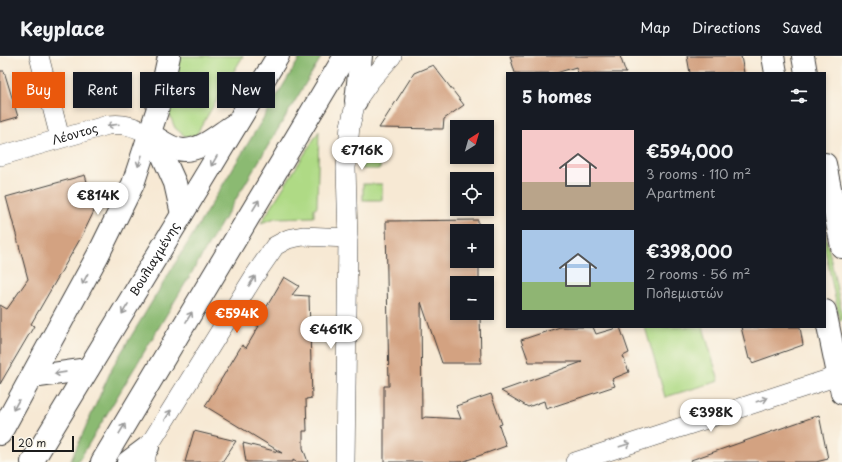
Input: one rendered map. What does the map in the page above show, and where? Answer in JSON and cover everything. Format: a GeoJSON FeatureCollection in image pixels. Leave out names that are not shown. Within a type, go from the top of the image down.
{"type":"FeatureCollection","features":[{"type":"Feature","properties":{"kind":"main road"},"geometry":{"type":"LineString","coordinates":[[0,434],[98,255],[133,184],[150,134],[169,56]]}},
{"type":"Feature","properties":{"kind":"main road","name":"Βουλιαγμένης"},"geometry":{"type":"LineString","coordinates":[[32,462],[235,124],[278,56]]}},
{"type":"Feature","properties":{"kind":"main road"},"geometry":{"type":"LineString","coordinates":[[102,462],[345,56]]}},
{"type":"Feature","properties":{"kind":"main road"},"geometry":{"type":"LineString","coordinates":[[356,101],[361,56]]}},
{"type":"Feature","properties":{"kind":"main road"},"geometry":{"type":"LineString","coordinates":[[773,56],[776,72]]}},
{"type":"Feature","properties":{"kind":"main road"},"geometry":{"type":"LineString","coordinates":[[803,56],[806,72]]}},
{"type":"Feature","properties":{"kind":"main road"},"geometry":{"type":"LineString","coordinates":[[150,134],[170,146],[184,150],[200,147],[235,124]]}},
{"type":"Feature","properties":{"kind":"main road"},"geometry":{"type":"LineString","coordinates":[[150,134],[161,152],[175,183],[182,214]]}},
{"type":"Feature","properties":{"kind":"main road"},"geometry":{"type":"LineString","coordinates":[[826,169],[842,247]]}},
{"type":"Feature","properties":{"kind":"main road"},"geometry":{"type":"LineString","coordinates":[[826,316],[840,384]]}},
{"type":"Feature","properties":{"kind":"main road"},"geometry":{"type":"LineString","coordinates":[[32,377],[88,369]]}},
{"type":"Feature","properties":{"kind":"main road"},"geometry":{"type":"LineString","coordinates":[[128,462],[146,454]]}},
{"type":"Feature","properties":{"kind":"street"},"geometry":{"type":"LineString","coordinates":[[39,56],[60,138]]}},
{"type":"Feature","properties":{"kind":"street"},"geometry":{"type":"LineString","coordinates":[[345,462],[348,238],[346,168],[350,126],[356,101],[392,56]]}},
{"type":"Feature","properties":{"kind":"street","name":"Λέοντος"},"geometry":{"type":"LineString","coordinates":[[0,156],[60,138],[117,124],[133,126],[150,134]]}},
{"type":"Feature","properties":{"kind":"street"},"geometry":{"type":"LineString","coordinates":[[146,454],[255,275],[275,246],[288,239],[303,236],[348,238]]}},
{"type":"Feature","properties":{"kind":"street"},"geometry":{"type":"LineString","coordinates":[[575,462],[840,384]]}},
{"type":"Feature","properties":{"kind":"green space"},"geometry":{"type":"Polygon","coordinates":[[[178,56],[243,56],[233,72],[217,72],[217,100],[196,135],[186,137],[175,128],[168,111],[169,108],[209,108],[209,72],[175,72],[178,56]]]}},
{"type":"Feature","properties":{"kind":"green space"},"geometry":{"type":"Polygon","coordinates":[[[301,56],[322,56],[78,462],[70,462],[113,366],[269,108],[275,108],[275,99],[301,56]]]}},
{"type":"Feature","properties":{"kind":"green space"},"geometry":{"type":"Polygon","coordinates":[[[319,131],[317,207],[314,208],[314,217],[275,218],[261,223],[319,131]]]}},
{"type":"Feature","properties":{"kind":"green space"},"geometry":{"type":"Polygon","coordinates":[[[363,153],[380,153],[380,169],[362,169],[363,153]]]}},
{"type":"Feature","properties":{"kind":"green space"},"geometry":{"type":"Polygon","coordinates":[[[363,184],[382,184],[382,200],[363,200],[363,184]]]}},
{"type":"Feature","properties":{"kind":"green space"},"geometry":{"type":"Polygon","coordinates":[[[826,237],[842,313],[842,320],[840,321],[826,255],[826,237]]]}},
{"type":"Feature","properties":{"kind":"green space"},"geometry":{"type":"Polygon","coordinates":[[[645,328],[703,328],[719,381],[665,397],[645,328]]]}},
{"type":"Feature","properties":{"kind":"building"},"geometry":{"type":"Polygon","coordinates":[[[510,56],[620,56],[626,72],[578,72],[576,67],[559,72],[515,72],[510,56]]]}},
{"type":"Feature","properties":{"kind":"building"},"geometry":{"type":"Polygon","coordinates":[[[687,56],[741,56],[744,72],[690,72],[687,56]]]}},
{"type":"Feature","properties":{"kind":"building"},"geometry":{"type":"Polygon","coordinates":[[[433,65],[464,105],[444,119],[443,129],[379,128],[414,73],[433,65]]]}},
{"type":"Feature","properties":{"kind":"building"},"geometry":{"type":"Polygon","coordinates":[[[0,71],[4,71],[12,97],[12,108],[15,108],[18,117],[0,122],[0,71]]]}},
{"type":"Feature","properties":{"kind":"building"},"geometry":{"type":"Polygon","coordinates":[[[85,175],[95,209],[83,234],[31,324],[34,326],[0,384],[0,305],[7,309],[28,279],[6,197],[85,175]]]}},
{"type":"Feature","properties":{"kind":"building"},"geometry":{"type":"Polygon","coordinates":[[[478,220],[478,224],[450,224],[450,268],[479,268],[479,276],[450,276],[450,320],[480,320],[481,363],[442,363],[421,302],[422,419],[425,417],[461,419],[456,406],[491,394],[502,424],[499,425],[506,446],[462,462],[384,462],[384,386],[389,386],[386,221],[478,220]]]}},
{"type":"Feature","properties":{"kind":"building"},"geometry":{"type":"Polygon","coordinates":[[[284,277],[299,286],[292,295],[309,296],[312,398],[306,399],[307,431],[303,431],[303,448],[308,462],[296,462],[293,460],[293,462],[246,462],[243,443],[282,453],[205,406],[242,345],[246,348],[259,326],[256,325],[284,277]]]}},
{"type":"Feature","properties":{"kind":"building"},"geometry":{"type":"Polygon","coordinates":[[[557,328],[593,328],[596,334],[620,328],[629,353],[623,356],[629,372],[612,379],[615,386],[546,409],[544,401],[528,407],[501,391],[582,362],[529,362],[521,340],[557,328]]]}},
{"type":"Feature","properties":{"kind":"building"},"geometry":{"type":"Polygon","coordinates":[[[741,328],[800,328],[803,345],[752,363],[752,358],[749,359],[741,328]]]}},
{"type":"Feature","properties":{"kind":"building"},"geometry":{"type":"Polygon","coordinates":[[[819,415],[828,459],[816,462],[692,462],[691,460],[819,415]]]}},
{"type":"Feature","properties":{"kind":"building"},"geometry":{"type":"Polygon","coordinates":[[[194,431],[236,441],[222,462],[185,462],[194,431]]]}}]}
